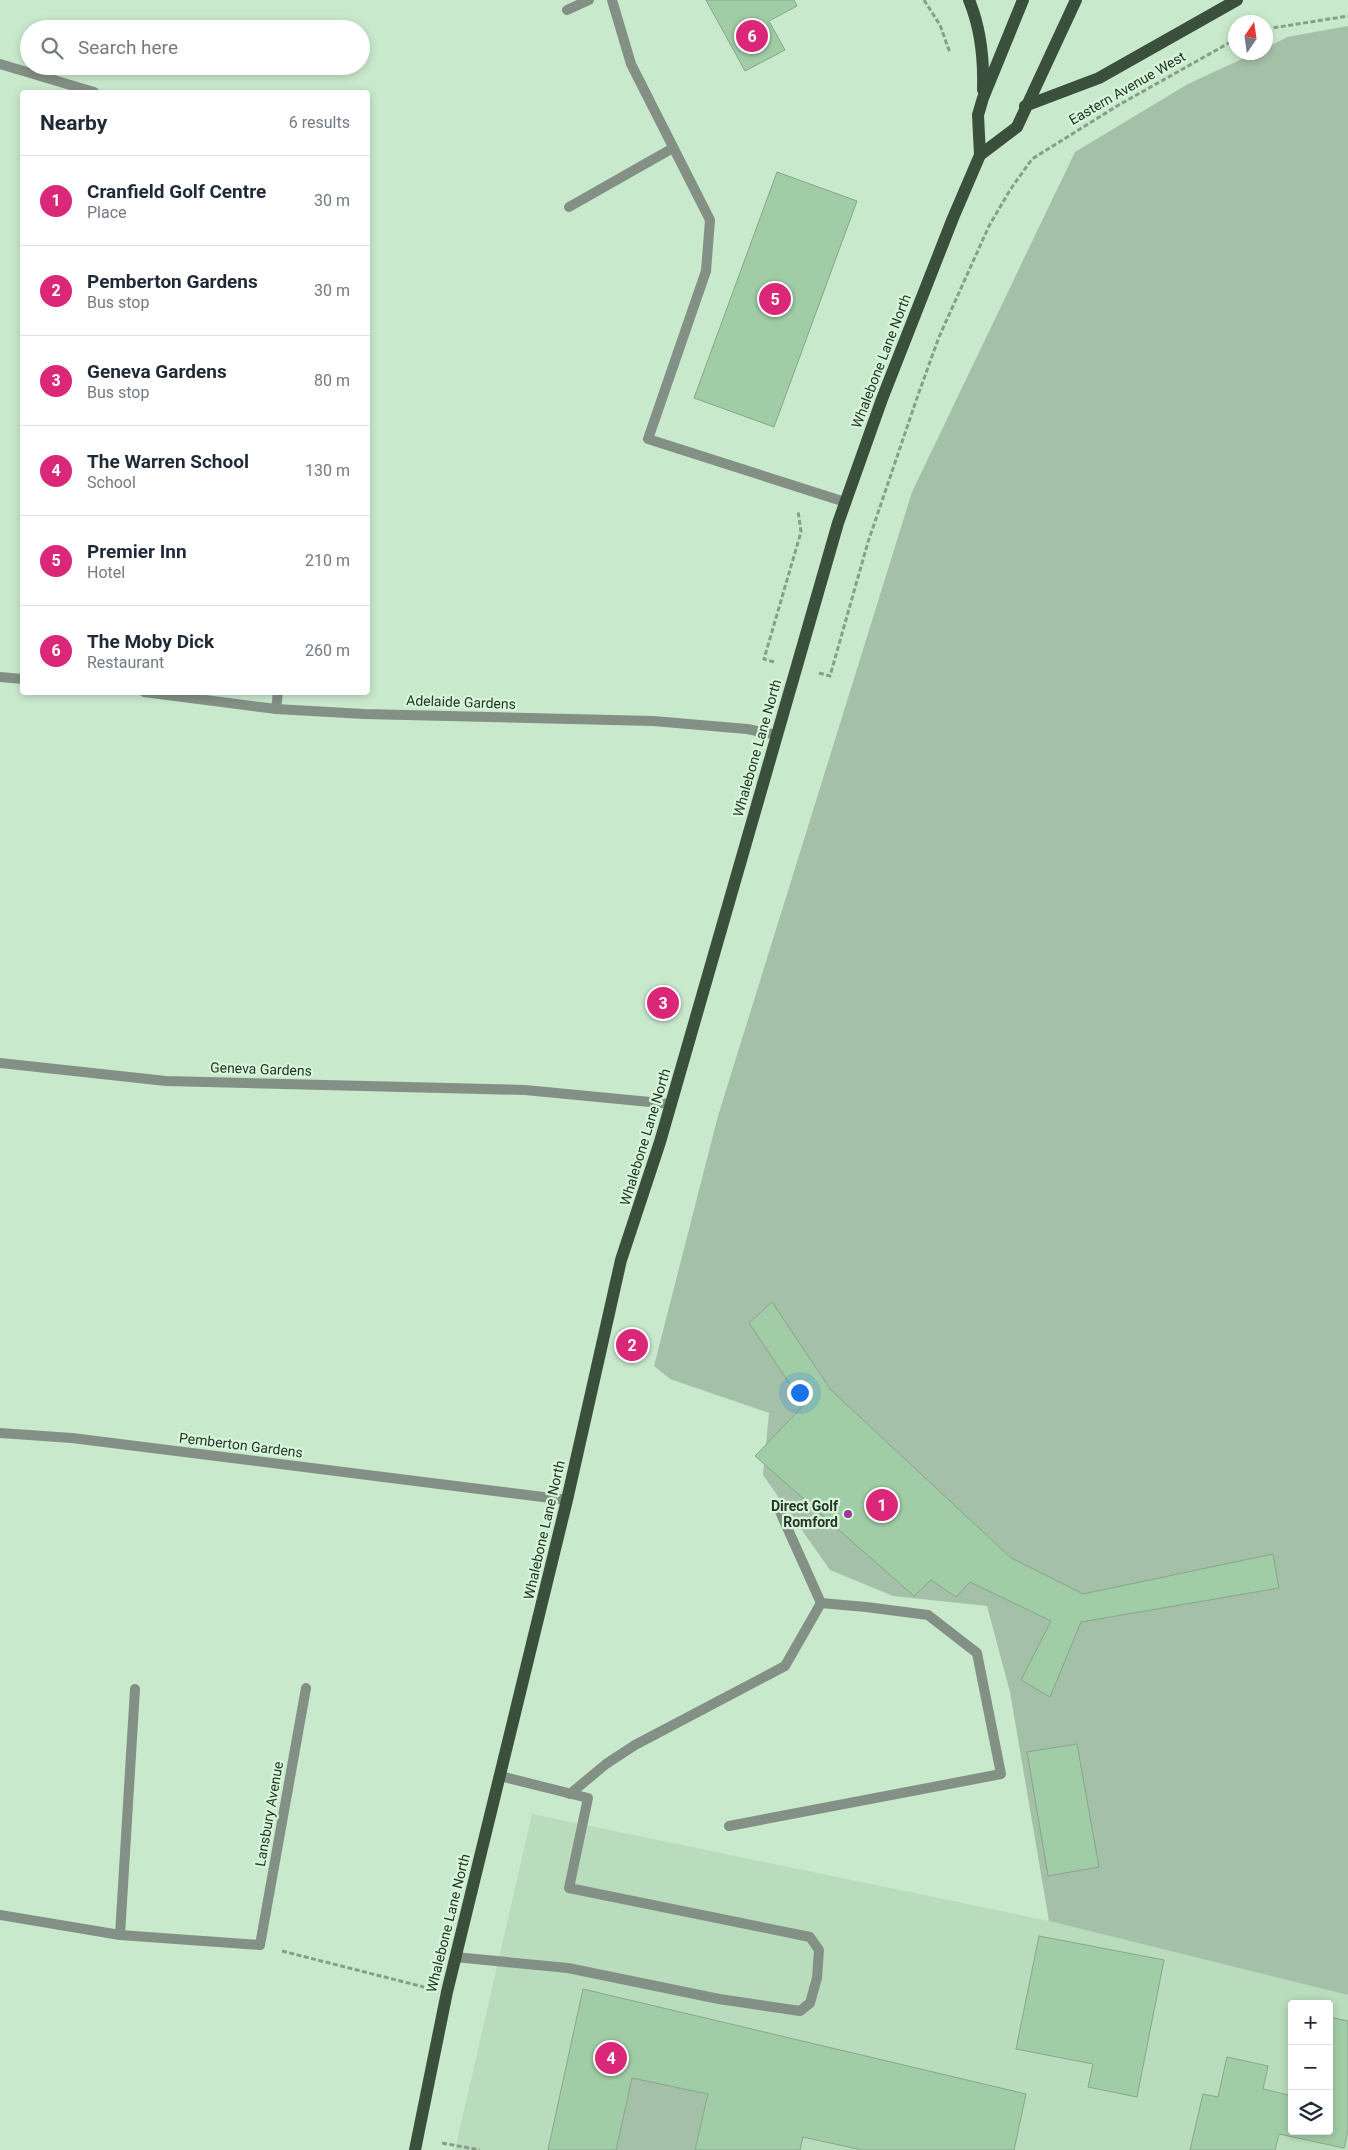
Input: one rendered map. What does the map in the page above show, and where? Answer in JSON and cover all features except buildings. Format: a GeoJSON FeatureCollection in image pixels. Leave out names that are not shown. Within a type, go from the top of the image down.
{"type":"FeatureCollection","features":[{"type":"Feature","properties":{"kind":"main road"},"geometry":{"type":"LineString","coordinates":[[969,0],[976,16],[981,45],[984,70],[983,98]]}},
{"type":"Feature","properties":{"kind":"main road","name":"Whalebone Lane North"},"geometry":{"type":"LineString","coordinates":[[416,2144],[455,1957],[567,1500],[621,1260],[648,1184],[844,502],[885,390],[980,155],[978,115],[983,98],[1023,0]]}},
{"type":"Feature","properties":{"kind":"main road","name":"Whalebone Lane North"},"geometry":{"type":"LineString","coordinates":[[980,155],[1017,127],[1025,106],[1076,0]]}},
{"type":"Feature","properties":{"kind":"main road"},"geometry":{"type":"LineString","coordinates":[[1025,106],[1099,78],[1237,0]]}},
{"type":"Feature","properties":{"kind":"street"},"geometry":{"type":"LineString","coordinates":[[567,10],[589,0]]}},
{"type":"Feature","properties":{"kind":"street"},"geometry":{"type":"LineString","coordinates":[[612,0],[631,64],[710,220],[706,271],[648,439],[844,502]]}},
{"type":"Feature","properties":{"kind":"street"},"geometry":{"type":"LineString","coordinates":[[0,64],[20,70]]}},
{"type":"Feature","properties":{"kind":"street"},"geometry":{"type":"LineString","coordinates":[[37,75],[87,90]]}},
{"type":"Feature","properties":{"kind":"street"},"geometry":{"type":"LineString","coordinates":[[569,208],[673,148]]}},
{"type":"Feature","properties":{"kind":"street"},"geometry":{"type":"LineString","coordinates":[[0,677],[20,679]]}},
{"type":"Feature","properties":{"kind":"street","name":"Adelaide Gardens"},"geometry":{"type":"LineString","coordinates":[[167,695],[276,709],[364,714],[653,721],[747,729],[777,735]]}},
{"type":"Feature","properties":{"kind":"street"},"geometry":{"type":"LineString","coordinates":[[276,709],[278,695]]}},
{"type":"Feature","properties":{"kind":"street","name":"Geneva Gardens"},"geometry":{"type":"LineString","coordinates":[[0,1063],[166,1081],[525,1090],[671,1104]]}},
{"type":"Feature","properties":{"kind":"street","name":"Pemberton Gardens"},"geometry":{"type":"LineString","coordinates":[[0,1433],[72,1438],[567,1500]]}},
{"type":"Feature","properties":{"kind":"street"},"geometry":{"type":"LineString","coordinates":[[777,1505],[821,1603]]}},
{"type":"Feature","properties":{"kind":"street"},"geometry":{"type":"LineString","coordinates":[[570,1794],[606,1764],[634,1745],[786,1666],[821,1603]]}},
{"type":"Feature","properties":{"kind":"street"},"geometry":{"type":"LineString","coordinates":[[729,1826],[1001,1774],[977,1653],[928,1615],[866,1606],[821,1603]]}},
{"type":"Feature","properties":{"kind":"street","name":"Lansbury Avenue"},"geometry":{"type":"LineString","coordinates":[[260,1945],[306,1688]]}},
{"type":"Feature","properties":{"kind":"street"},"geometry":{"type":"LineString","coordinates":[[120,1934],[135,1689]]}},
{"type":"Feature","properties":{"kind":"street"},"geometry":{"type":"LineString","coordinates":[[455,1957],[568,1968],[719,1999],[800,2011],[810,2003],[817,1978],[819,1950],[810,1937],[569,1888],[588,1798],[500,1776]]}},
{"type":"Feature","properties":{"kind":"street"},"geometry":{"type":"LineString","coordinates":[[0,1915],[120,1934],[260,1945]]}},
{"type":"Feature","properties":{"kind":"path"},"geometry":{"type":"LineString","coordinates":[[924,0],[940,25],[950,53]]}},
{"type":"Feature","properties":{"kind":"path"},"geometry":{"type":"LineString","coordinates":[[1273,28],[1348,16]]}},
{"type":"Feature","properties":{"kind":"path","name":"Eastern Avenue West"},"geometry":{"type":"LineString","coordinates":[[824,674],[830,676],[868,542],[897,454],[940,337],[989,226],[1010,190],[1032,159],[1116,106],[1228,44]]}},
{"type":"Feature","properties":{"kind":"path","name":"Whalebone Lane North"},"geometry":{"type":"LineString","coordinates":[[769,660],[764,659],[801,532],[798,510]]}},
{"type":"Feature","properties":{"kind":"path"},"geometry":{"type":"LineString","coordinates":[[260,1945],[447,1992]]}},
{"type":"Feature","properties":{"kind":"path"},"geometry":{"type":"LineString","coordinates":[[416,2144],[480,2150]]}},
{"type":"Feature","properties":{"kind":"shaded area"},"geometry":{"type":"Polygon","coordinates":[[[1348,26],[1348,1995],[1049,1921],[1010,1692],[987,1606],[893,1596],[830,1570],[763,1475],[769,1413],[670,1379],[654,1366],[718,1116],[912,492],[1075,152],[1188,84],[1240,60],[1273,60],[1273,44],[1287,37],[1348,26]]]}},
{"type":"Feature","properties":{"kind":"shaded area"},"geometry":{"type":"Polygon","coordinates":[[[532,1814],[1049,1921],[1348,1995],[1348,2150],[455,2150],[532,1814]]]}},
{"type":"Feature","properties":{"kind":"shaded area"},"geometry":{"type":"Polygon","coordinates":[[[632,2078],[708,2094],[695,2150],[616,2150],[632,2078]]]}},
{"type":"Feature","properties":{"kind":"place","name":"The Moby Dick"},"geometry":{"type":"Point","coordinates":[752,36]}},
{"type":"Feature","properties":{"kind":"place","name":"Premier Inn"},"geometry":{"type":"Point","coordinates":[775,299]}},
{"type":"Feature","properties":{"kind":"place","name":"Geneva Gardens"},"geometry":{"type":"Point","coordinates":[663,1003]}},
{"type":"Feature","properties":{"kind":"place","name":"Pemberton Gardens"},"geometry":{"type":"Point","coordinates":[632,1345]}},
{"type":"Feature","properties":{"kind":"place","name":"Cranfield Golf Centre"},"geometry":{"type":"Point","coordinates":[882,1505]}},
{"type":"Feature","properties":{"kind":"place","name":"Direct Golf Romford"},"geometry":{"type":"Point","coordinates":[848,1514]}},
{"type":"Feature","properties":{"kind":"place","name":"The Warren School"},"geometry":{"type":"Point","coordinates":[611,2058]}}]}
